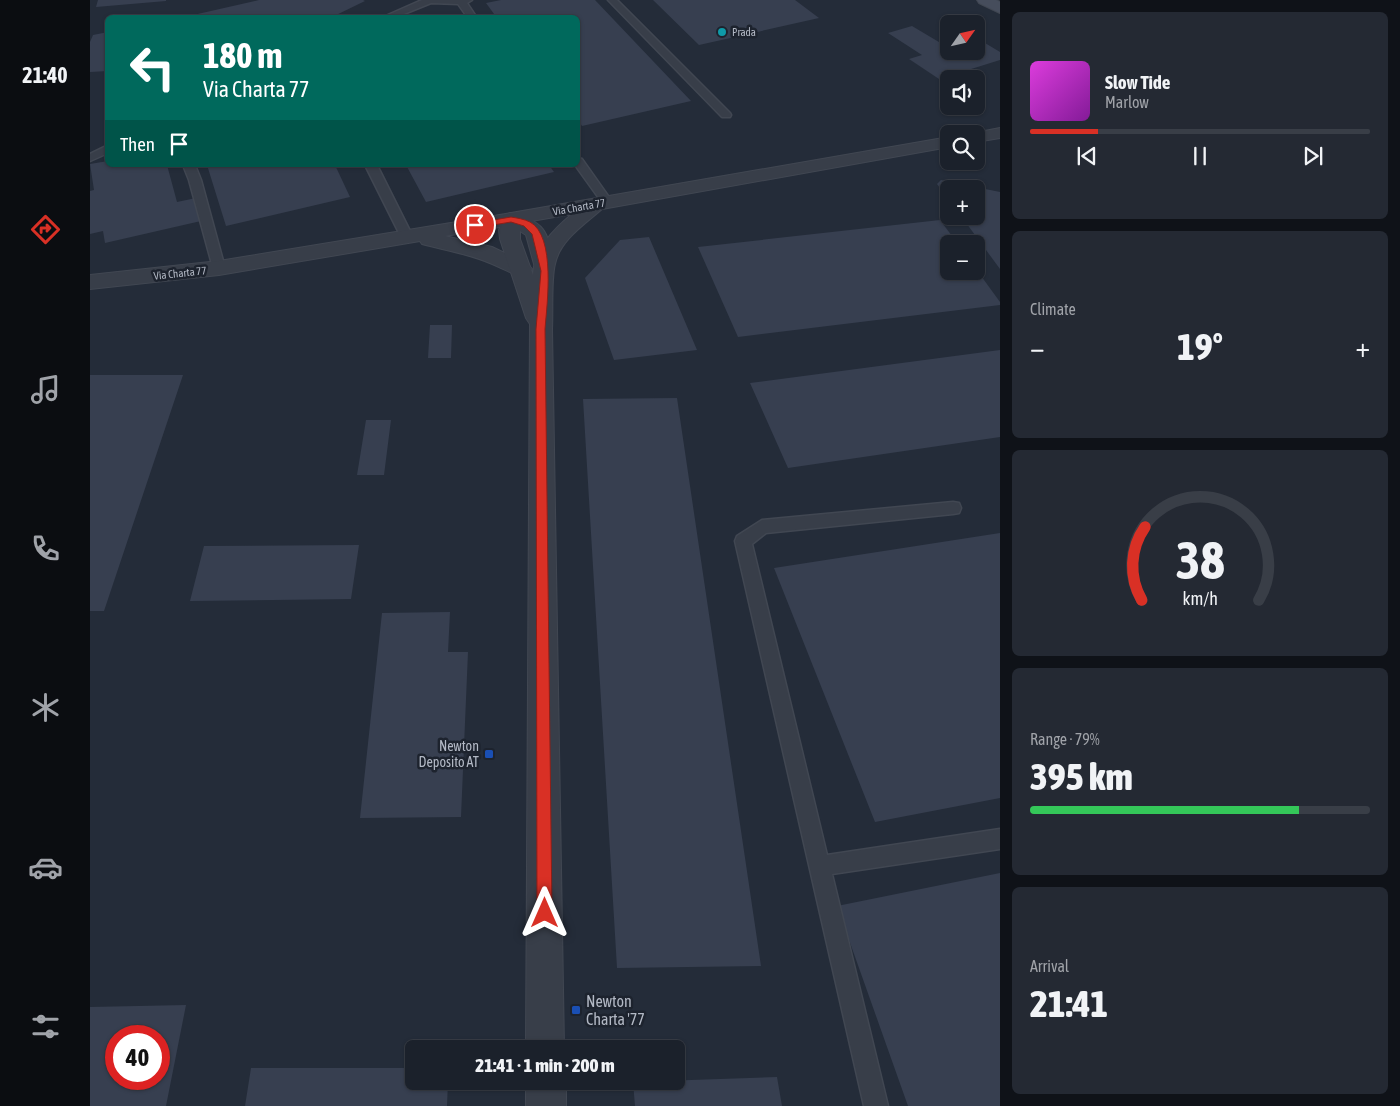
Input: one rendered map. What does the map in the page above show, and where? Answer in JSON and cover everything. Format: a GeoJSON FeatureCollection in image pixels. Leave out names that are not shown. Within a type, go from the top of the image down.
{"type":"FeatureCollection","features":[{"type":"Feature","properties":{"kind":"main road"},"geometry":{"type":"LineString","coordinates":[[984,0],[1000,8]]}},
{"type":"Feature","properties":{"kind":"street"},"geometry":{"type":"LineString","coordinates":[[985,136],[1000,133]]}},
{"type":"Feature","properties":{"kind":"street","name":"Via Charta 77"},"geometry":{"type":"LineString","coordinates":[[90,282],[219,268],[940,144]]}},
{"type":"Feature","properties":{"kind":"street"},"geometry":{"type":"LineString","coordinates":[[544,264],[560,236],[602,203]]}},
{"type":"Feature","properties":{"kind":"street"},"geometry":{"type":"LineString","coordinates":[[541,329],[510,234],[511,219],[527,224],[536,233],[544,264],[541,329],[546,1040]]}},
{"type":"Feature","properties":{"kind":"street"},"geometry":{"type":"LineString","coordinates":[[407,237],[440,241],[471,248],[521,269]]}},
{"type":"Feature","properties":{"kind":"street"},"geometry":{"type":"LineString","coordinates":[[546,1090],[546,1106]]}},
{"type":"Feature","properties":{"kind":"lane"},"geometry":{"type":"LineString","coordinates":[[392,15],[430,0],[465,1],[472,15]]}},
{"type":"Feature","properties":{"kind":"lane"},"geometry":{"type":"LineString","coordinates":[[612,0],[726,115]]}},
{"type":"Feature","properties":{"kind":"lane"},"geometry":{"type":"LineString","coordinates":[[90,158],[105,150]]}},
{"type":"Feature","properties":{"kind":"lane"},"geometry":{"type":"LineString","coordinates":[[580,164],[602,203]]}},
{"type":"Feature","properties":{"kind":"lane"},"geometry":{"type":"LineString","coordinates":[[190,167],[219,268]]}},
{"type":"Feature","properties":{"kind":"lane"},"geometry":{"type":"LineString","coordinates":[[372,167],[407,237]]}},
{"type":"Feature","properties":{"kind":"lane"},"geometry":{"type":"LineString","coordinates":[[876,1106],[743,541],[762,527],[953,508]]}},
{"type":"Feature","properties":{"kind":"lane"},"geometry":{"type":"LineString","coordinates":[[820,866],[1000,838]]}},
{"type":"Feature","properties":{"kind":"building"},"geometry":{"type":"Polygon","coordinates":[[[98,0],[166,0],[166,1],[96,7],[98,0]]]}},
{"type":"Feature","properties":{"kind":"building"},"geometry":{"type":"Polygon","coordinates":[[[259,0],[365,1],[336,15],[193,15],[259,0]]]}},
{"type":"Feature","properties":{"kind":"building"},"geometry":{"type":"Polygon","coordinates":[[[501,0],[595,0],[691,101],[582,126],[580,123],[580,15],[495,15],[486,3],[501,0]]]}},
{"type":"Feature","properties":{"kind":"building","name":"Prada"},"geometry":{"type":"Polygon","coordinates":[[[653,0],[795,0],[819,18],[699,45],[653,0]]]}},
{"type":"Feature","properties":{"kind":"building"},"geometry":{"type":"Polygon","coordinates":[[[912,26],[940,43],[940,60],[985,60],[985,43],[1000,52],[1000,60],[968,70],[940,70],[939,79],[909,59],[922,55],[888,33],[912,26]]]}},
{"type":"Feature","properties":{"kind":"building"},"geometry":{"type":"Polygon","coordinates":[[[105,33],[105,71],[90,72],[90,42],[93,35],[105,33]]]}},
{"type":"Feature","properties":{"kind":"building"},"geometry":{"type":"Polygon","coordinates":[[[105,162],[105,167],[168,167],[177,202],[196,198],[201,221],[105,243],[103,231],[90,234],[90,191],[94,190],[90,164],[105,162]]]}},
{"type":"Feature","properties":{"kind":"building"},"geometry":{"type":"Polygon","coordinates":[[[208,167],[336,167],[350,197],[226,226],[208,167]]]}},
{"type":"Feature","properties":{"kind":"building"},"geometry":{"type":"Polygon","coordinates":[[[407,167],[550,167],[554,172],[426,202],[407,167]]]}},
{"type":"Feature","properties":{"kind":"building"},"geometry":{"type":"Polygon","coordinates":[[[985,189],[1000,192],[1000,269],[985,249],[985,235],[975,235],[968,225],[985,225],[985,189]]]}},
{"type":"Feature","properties":{"kind":"building"},"geometry":{"type":"Polygon","coordinates":[[[940,220],[940,225],[944,225],[951,235],[940,235],[940,280],[984,280],[1000,302],[1000,305],[738,337],[698,247],[940,220]]]}},
{"type":"Feature","properties":{"kind":"building"},"geometry":{"type":"Polygon","coordinates":[[[649,237],[697,350],[614,360],[585,278],[620,240],[649,237]]]}},
{"type":"Feature","properties":{"kind":"building"},"geometry":{"type":"Polygon","coordinates":[[[430,325],[452,325],[451,358],[428,358],[430,325]]]}},
{"type":"Feature","properties":{"kind":"building"},"geometry":{"type":"Polygon","coordinates":[[[1000,350],[1000,437],[788,468],[750,383],[1000,350]]]}},
{"type":"Feature","properties":{"kind":"building"},"geometry":{"type":"Polygon","coordinates":[[[90,375],[183,375],[104,611],[90,611],[90,375]]]}},
{"type":"Feature","properties":{"kind":"building"},"geometry":{"type":"Polygon","coordinates":[[[677,398],[761,966],[617,968],[583,399],[677,398]]]}},
{"type":"Feature","properties":{"kind":"building"},"geometry":{"type":"Polygon","coordinates":[[[366,420],[391,420],[384,475],[357,475],[366,420]]]}},
{"type":"Feature","properties":{"kind":"building"},"geometry":{"type":"Polygon","coordinates":[[[1000,533],[1000,798],[875,822],[774,568],[1000,533]]]}},
{"type":"Feature","properties":{"kind":"building"},"geometry":{"type":"Polygon","coordinates":[[[359,545],[351,599],[190,601],[204,546],[359,545]]]}},
{"type":"Feature","properties":{"kind":"building"},"geometry":{"type":"Polygon","coordinates":[[[450,612],[448,652],[468,652],[461,817],[360,818],[382,613],[450,612]]]}},
{"type":"Feature","properties":{"kind":"building"},"geometry":{"type":"Polygon","coordinates":[[[1000,873],[1000,1106],[908,1106],[837,906],[1000,873]]]}},
{"type":"Feature","properties":{"kind":"building"},"geometry":{"type":"Polygon","coordinates":[[[186,1005],[170,1086],[170,1025],[105,1025],[105,1090],[169,1090],[166,1106],[90,1106],[90,1007],[186,1005]]]}},
{"type":"Feature","properties":{"kind":"building"},"geometry":{"type":"Polygon","coordinates":[[[251,1068],[405,1068],[405,1090],[448,1090],[447,1106],[245,1106],[251,1068]]]}},
{"type":"Feature","properties":{"kind":"building"},"geometry":{"type":"Polygon","coordinates":[[[777,1077],[782,1106],[635,1106],[634,1090],[685,1090],[685,1080],[777,1077]]]}},
{"type":"Feature","properties":{"kind":"place","name":"Prada"},"geometry":{"type":"Point","coordinates":[722,32]}},
{"type":"Feature","properties":{"kind":"place","name":"Newton Deposito AT"},"geometry":{"type":"Point","coordinates":[489,754]}},
{"type":"Feature","properties":{"kind":"place","name":"Newton Charta '77"},"geometry":{"type":"Point","coordinates":[576,1010]}},
{"type":"Feature","properties":{"kind":"route"},"geometry":{"type":"LineString","coordinates":[[475,225],[511,219],[527,224],[536,233],[539,240],[545,271],[541,329],[545,913]]}}]}
